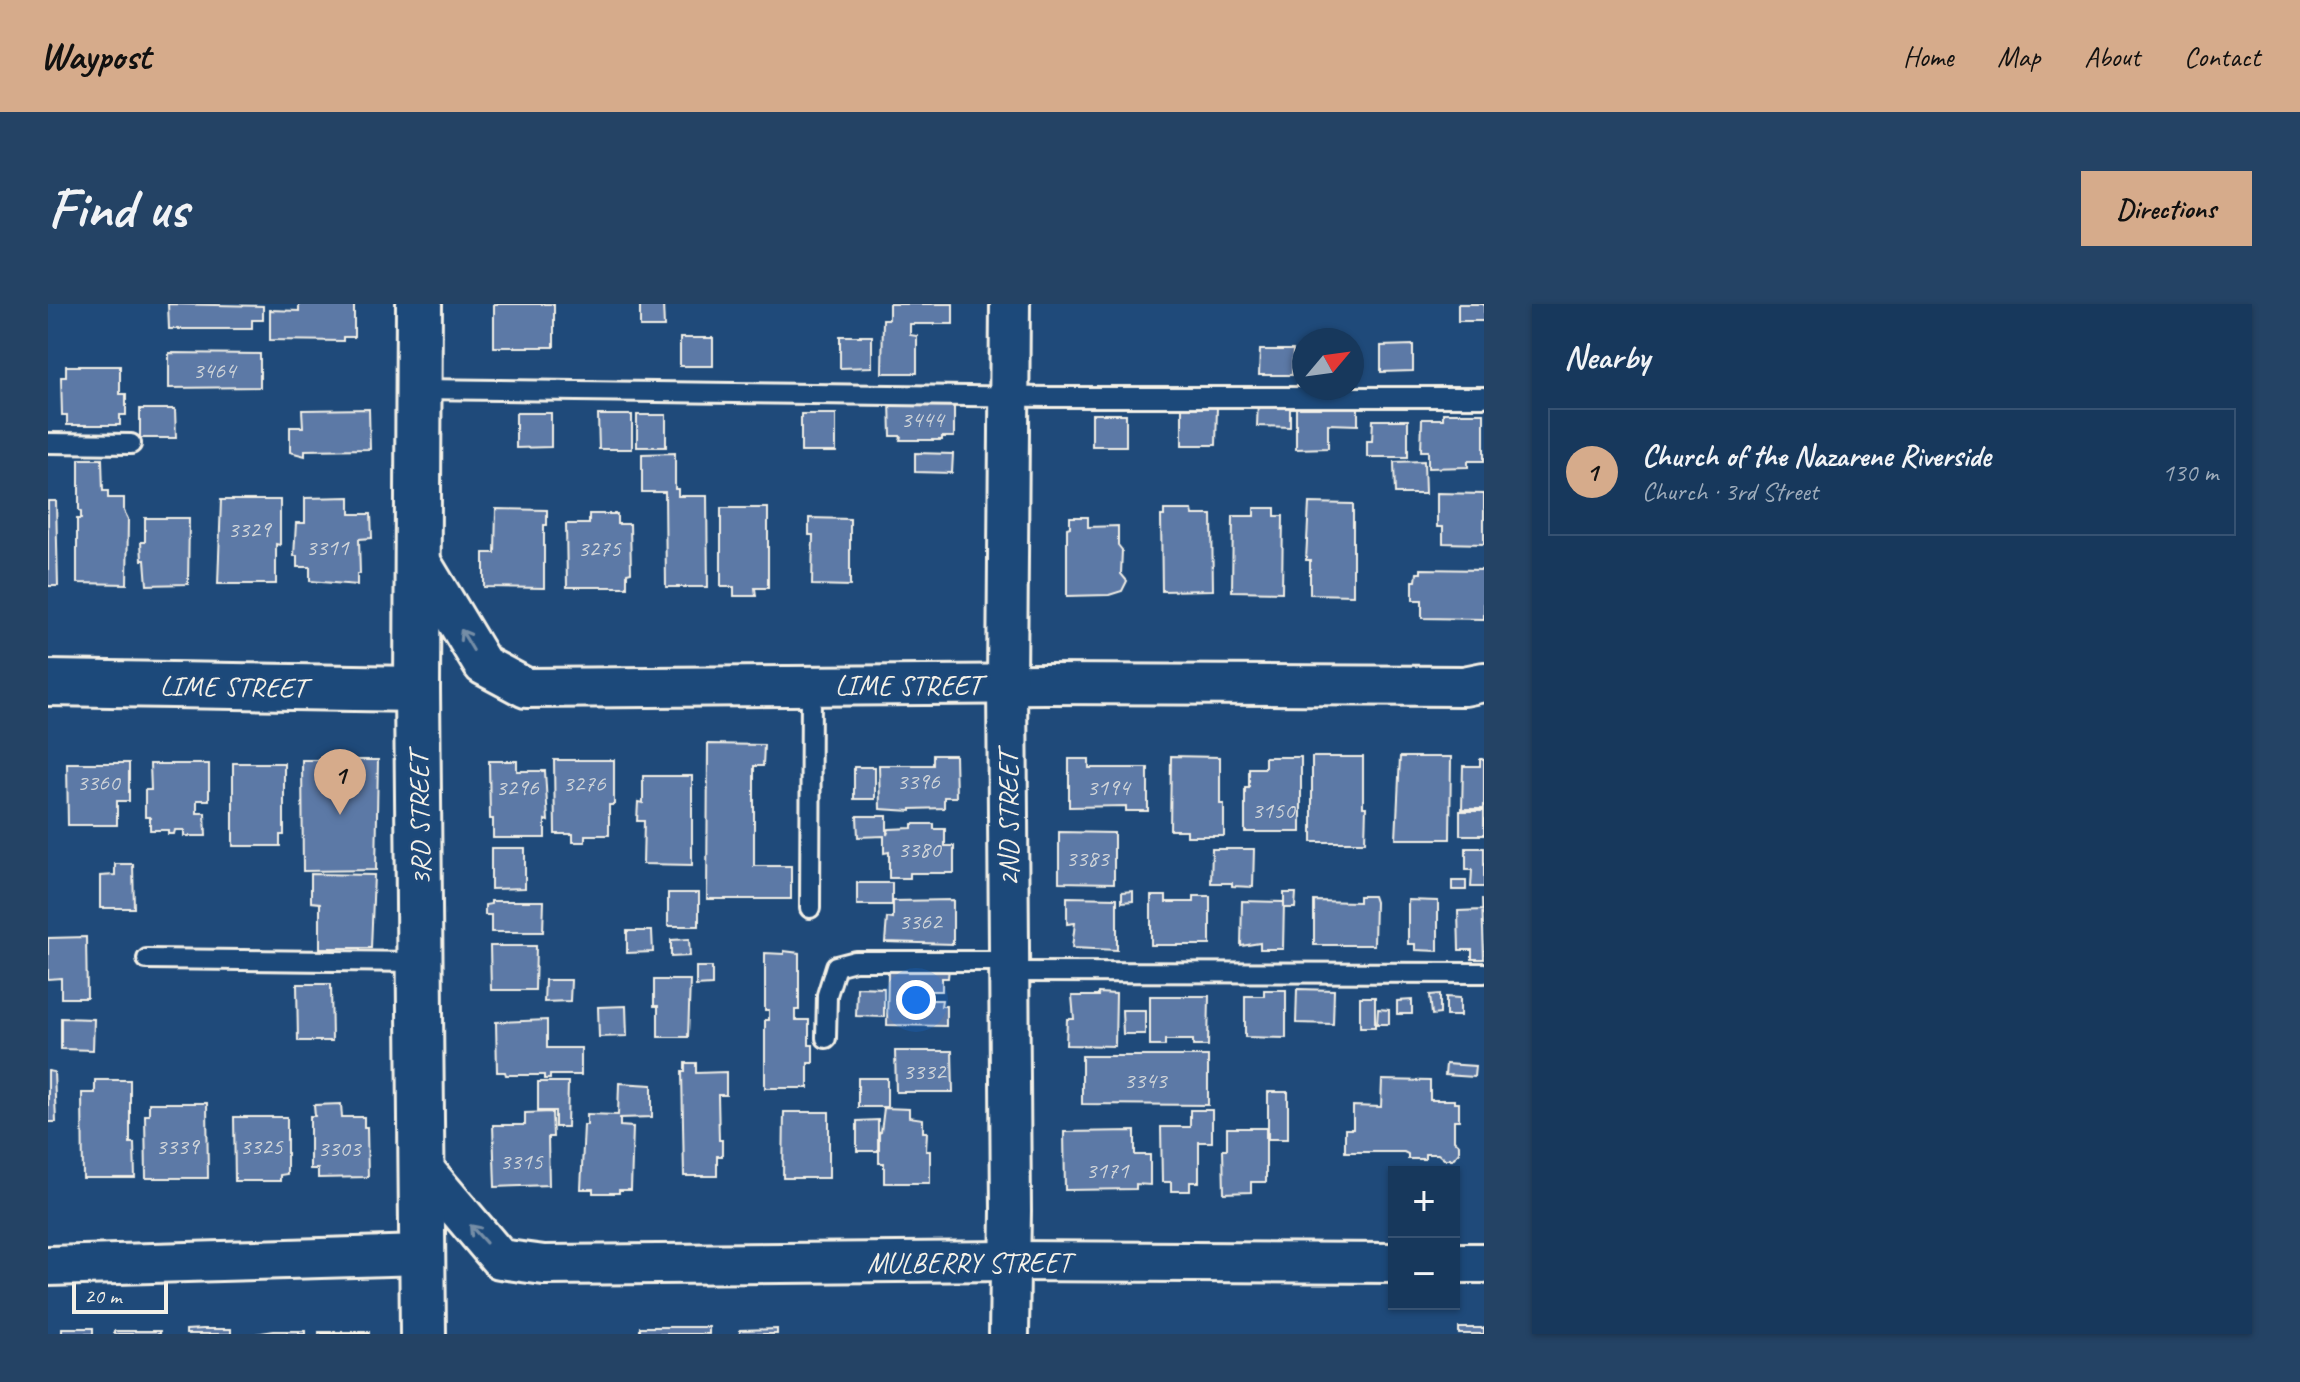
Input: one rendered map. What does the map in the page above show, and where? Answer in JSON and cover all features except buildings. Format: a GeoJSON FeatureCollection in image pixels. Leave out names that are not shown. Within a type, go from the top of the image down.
{"type":"FeatureCollection","features":[{"type":"Feature","properties":{"kind":"main road","name":"3RD STREET"},"geometry":{"type":"LineString","coordinates":[[419,304],[417,689],[423,1334]]}},
{"type":"Feature","properties":{"kind":"main road","name":"LIME STREET"},"geometry":{"type":"LineString","coordinates":[[48,683],[417,689]]}},
{"type":"Feature","properties":{"kind":"street","name":"2ND STREET"},"geometry":{"type":"LineString","coordinates":[[1009,1334],[1007,684],[1010,304]]}},
{"type":"Feature","properties":{"kind":"street","name":"LIME STREET"},"geometry":{"type":"LineString","coordinates":[[418,557],[483,665],[526,688],[1007,684],[1477,687]]}},
{"type":"Feature","properties":{"kind":"street","name":"MULBERRY STREET"},"geometry":{"type":"LineString","coordinates":[[422,1167],[500,1259],[544,1265],[1011,1261],[1388,1263]]}},
{"type":"Feature","properties":{"kind":"street"},"geometry":{"type":"LineString","coordinates":[[48,1266],[423,1255]]}},
{"type":"Feature","properties":{"kind":"street"},"geometry":{"type":"LineString","coordinates":[[1460,1263],[1484,1263]]}},
{"type":"Feature","properties":{"kind":"lane"},"geometry":{"type":"LineString","coordinates":[[419,389],[1009,396],[1484,397]]}},
{"type":"Feature","properties":{"kind":"lane"},"geometry":{"type":"LineString","coordinates":[[48,443],[131,444]]}},
{"type":"Feature","properties":{"kind":"lane"},"geometry":{"type":"LineString","coordinates":[[810,908],[811,686]]}},
{"type":"Feature","properties":{"kind":"lane"},"geometry":{"type":"LineString","coordinates":[[147,959],[420,962]]}},
{"type":"Feature","properties":{"kind":"lane"},"geometry":{"type":"LineString","coordinates":[[826,1038],[827,995],[836,966],[855,961],[1009,967],[1484,973]]}},
{"type":"Feature","properties":{"kind":"place","name":"Church of the Nazarene Riverside"},"geometry":{"type":"Point","coordinates":[340,815]}}]}
